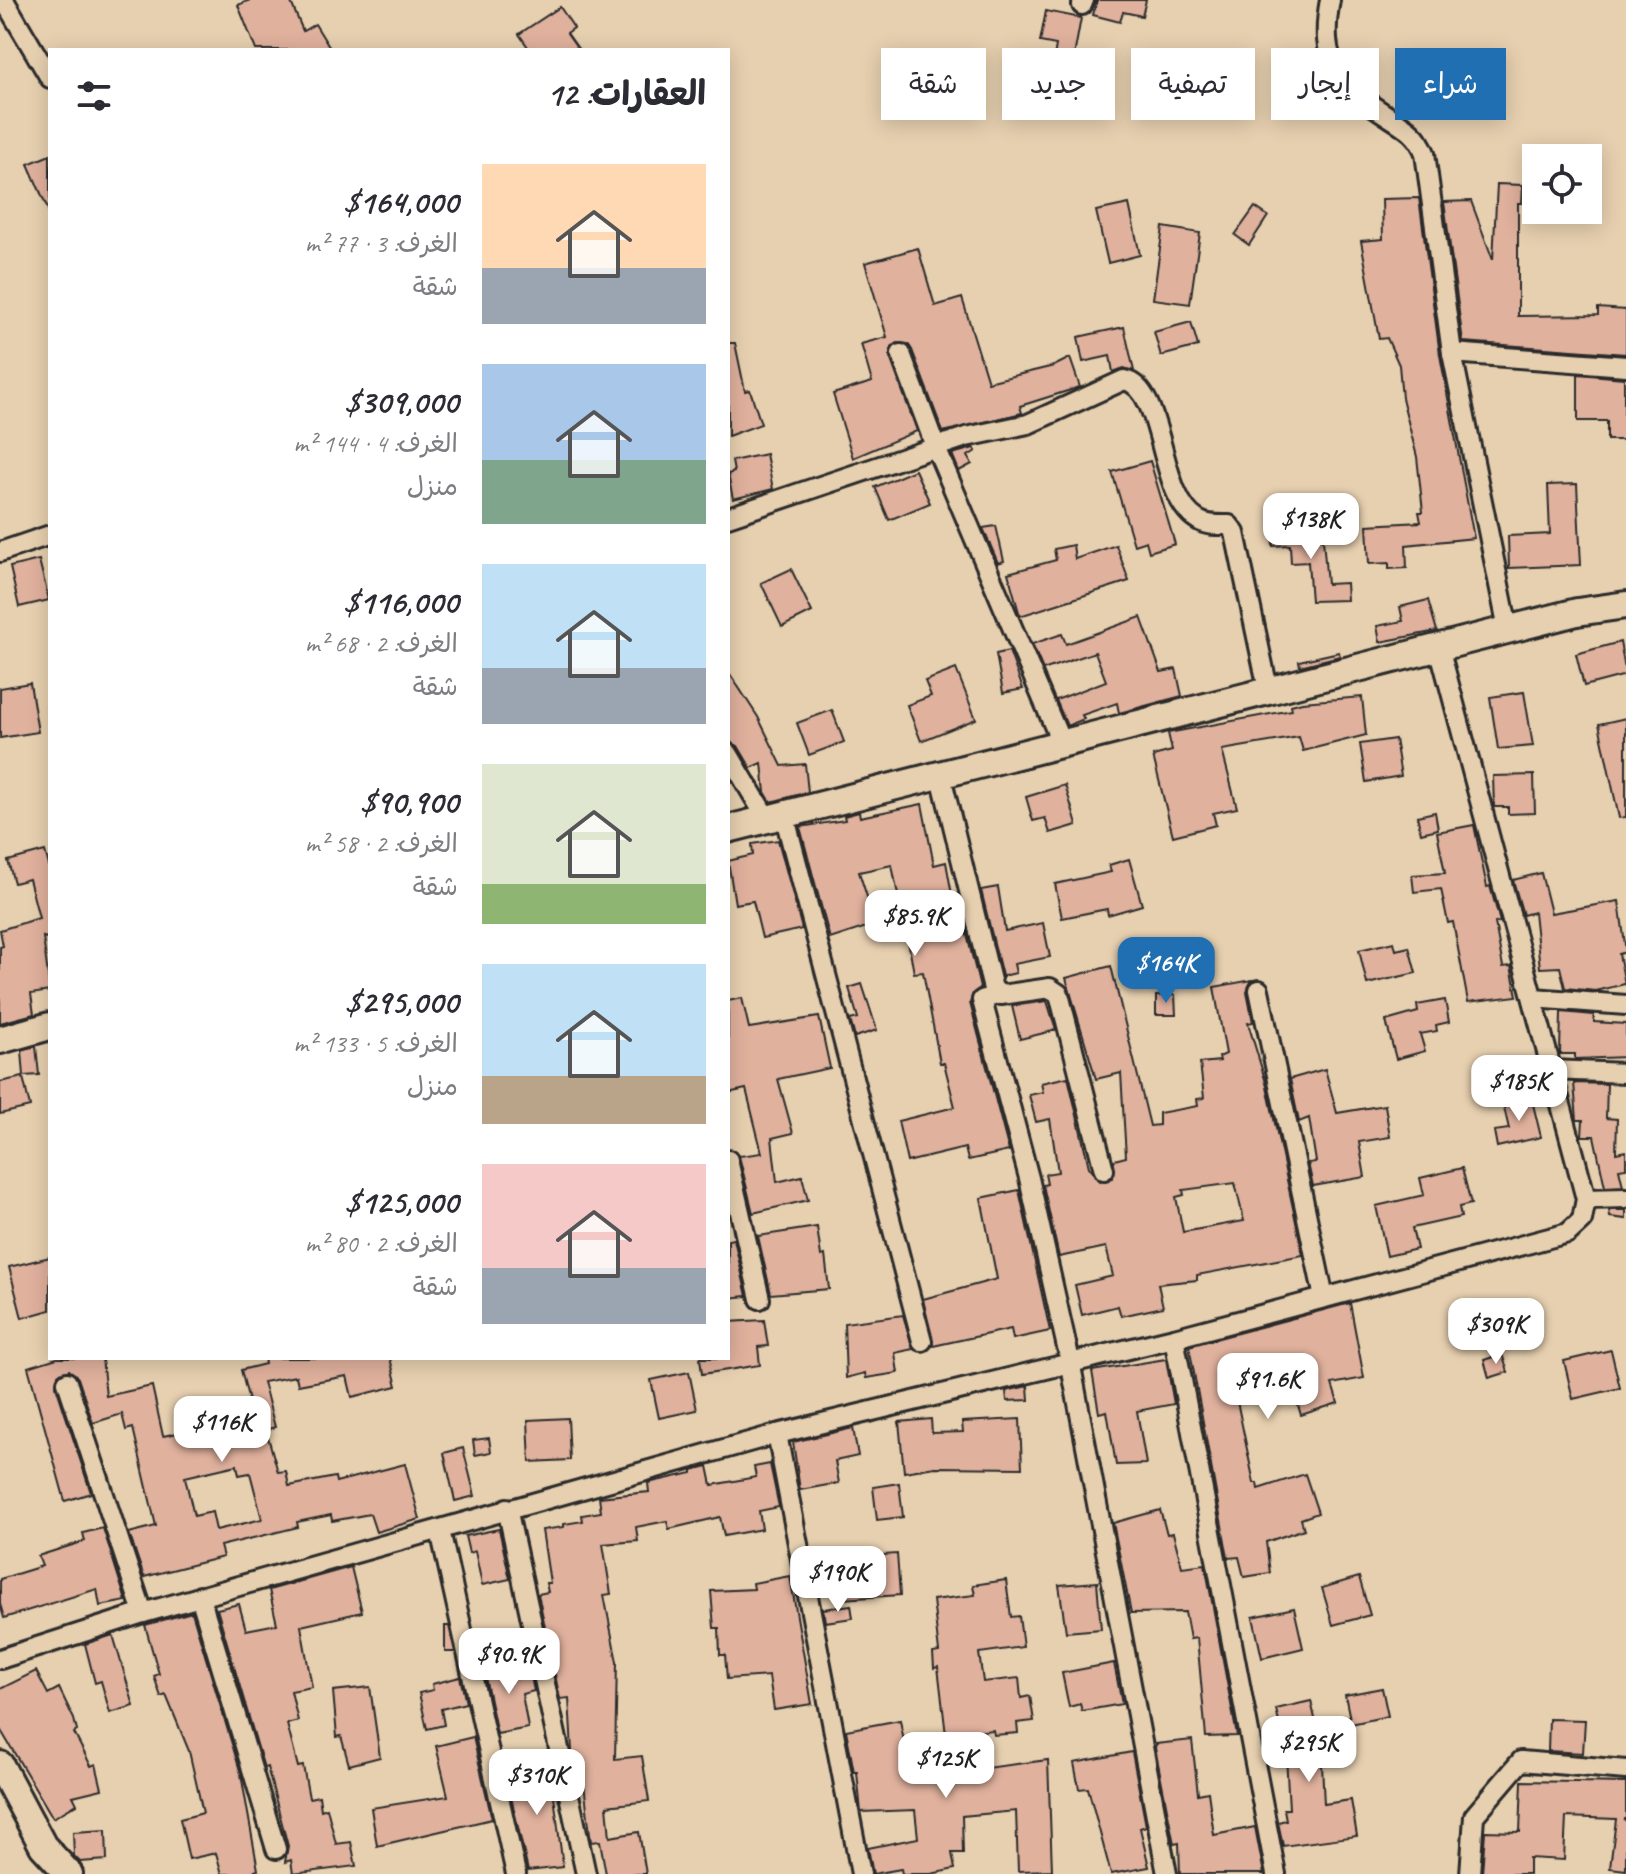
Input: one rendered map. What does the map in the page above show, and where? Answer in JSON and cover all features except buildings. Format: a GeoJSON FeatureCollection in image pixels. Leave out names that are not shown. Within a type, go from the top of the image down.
{"type":"FeatureCollection","features":[{"type":"Feature","properties":{"kind":"street"},"geometry":{"type":"LineString","coordinates":[[4,0],[48,75]]}},
{"type":"Feature","properties":{"kind":"street"},"geometry":{"type":"LineString","coordinates":[[1330,0],[1325,36],[1335,71],[1360,98],[1412,131],[1425,153],[1452,353],[1508,629]]}},
{"type":"Feature","properties":{"kind":"street"},"geometry":{"type":"LineString","coordinates":[[1452,353],[1626,366]]}},
{"type":"Feature","properties":{"kind":"street"},"geometry":{"type":"LineString","coordinates":[[901,354],[936,448],[1061,742]]}},
{"type":"Feature","properties":{"kind":"street"},"geometry":{"type":"LineString","coordinates":[[730,516],[966,437],[1028,424],[1124,380],[1134,382],[1146,393],[1160,446],[1185,506],[1195,519],[1210,525],[1229,525],[1235,533],[1268,689]]}},
{"type":"Feature","properties":{"kind":"street"},"geometry":{"type":"LineString","coordinates":[[0,552],[48,536]]}},
{"type":"Feature","properties":{"kind":"street"},"geometry":{"type":"LineString","coordinates":[[730,828],[940,772],[1508,629],[1577,612],[1626,605]]}},
{"type":"Feature","properties":{"kind":"street"},"geometry":{"type":"LineString","coordinates":[[0,1659],[200,1596],[777,1434],[1174,1338],[1568,1233],[1582,1220],[1586,1199],[1439,647]]}},
{"type":"Feature","properties":{"kind":"street"},"geometry":{"type":"LineString","coordinates":[[730,756],[775,817],[922,1341]]}},
{"type":"Feature","properties":{"kind":"street"},"geometry":{"type":"LineString","coordinates":[[940,772],[996,995]]}},
{"type":"Feature","properties":{"kind":"street"},"geometry":{"type":"LineString","coordinates":[[1104,1170],[1059,994],[1050,988],[996,995],[982,1000],[1029,1178],[1070,1361],[1167,1874]]}},
{"type":"Feature","properties":{"kind":"street"},"geometry":{"type":"LineString","coordinates":[[1259,990],[1324,1298]]}},
{"type":"Feature","properties":{"kind":"street"},"geometry":{"type":"LineString","coordinates":[[1533,998],[1626,1005]]}},
{"type":"Feature","properties":{"kind":"street"},"geometry":{"type":"LineString","coordinates":[[0,1040],[48,1027]]}},
{"type":"Feature","properties":{"kind":"street"},"geometry":{"type":"LineString","coordinates":[[1550,1070],[1626,1073]]}},
{"type":"Feature","properties":{"kind":"street"},"geometry":{"type":"LineString","coordinates":[[730,1169],[760,1299]]}},
{"type":"Feature","properties":{"kind":"street"},"geometry":{"type":"LineString","coordinates":[[1586,1199],[1626,1198]]}},
{"type":"Feature","properties":{"kind":"street"},"geometry":{"type":"LineString","coordinates":[[1174,1338],[1276,1874]]}},
{"type":"Feature","properties":{"kind":"street"},"geometry":{"type":"LineString","coordinates":[[67,1382],[143,1613]]}},
{"type":"Feature","properties":{"kind":"street"},"geometry":{"type":"LineString","coordinates":[[777,1434],[861,1874]]}},
{"type":"Feature","properties":{"kind":"street"},"geometry":{"type":"LineString","coordinates":[[507,1508],[586,1874]]}},
{"type":"Feature","properties":{"kind":"street"},"geometry":{"type":"LineString","coordinates":[[440,1530],[516,1874]]}},
{"type":"Feature","properties":{"kind":"street"},"geometry":{"type":"LineString","coordinates":[[200,1596],[276,1849]]}},
{"type":"Feature","properties":{"kind":"street"},"geometry":{"type":"LineString","coordinates":[[1470,1874],[1474,1816],[1521,1761],[1626,1770]]}},
{"type":"Feature","properties":{"kind":"street"},"geometry":{"type":"LineString","coordinates":[[0,1765],[43,1846],[69,1874]]}}]}
